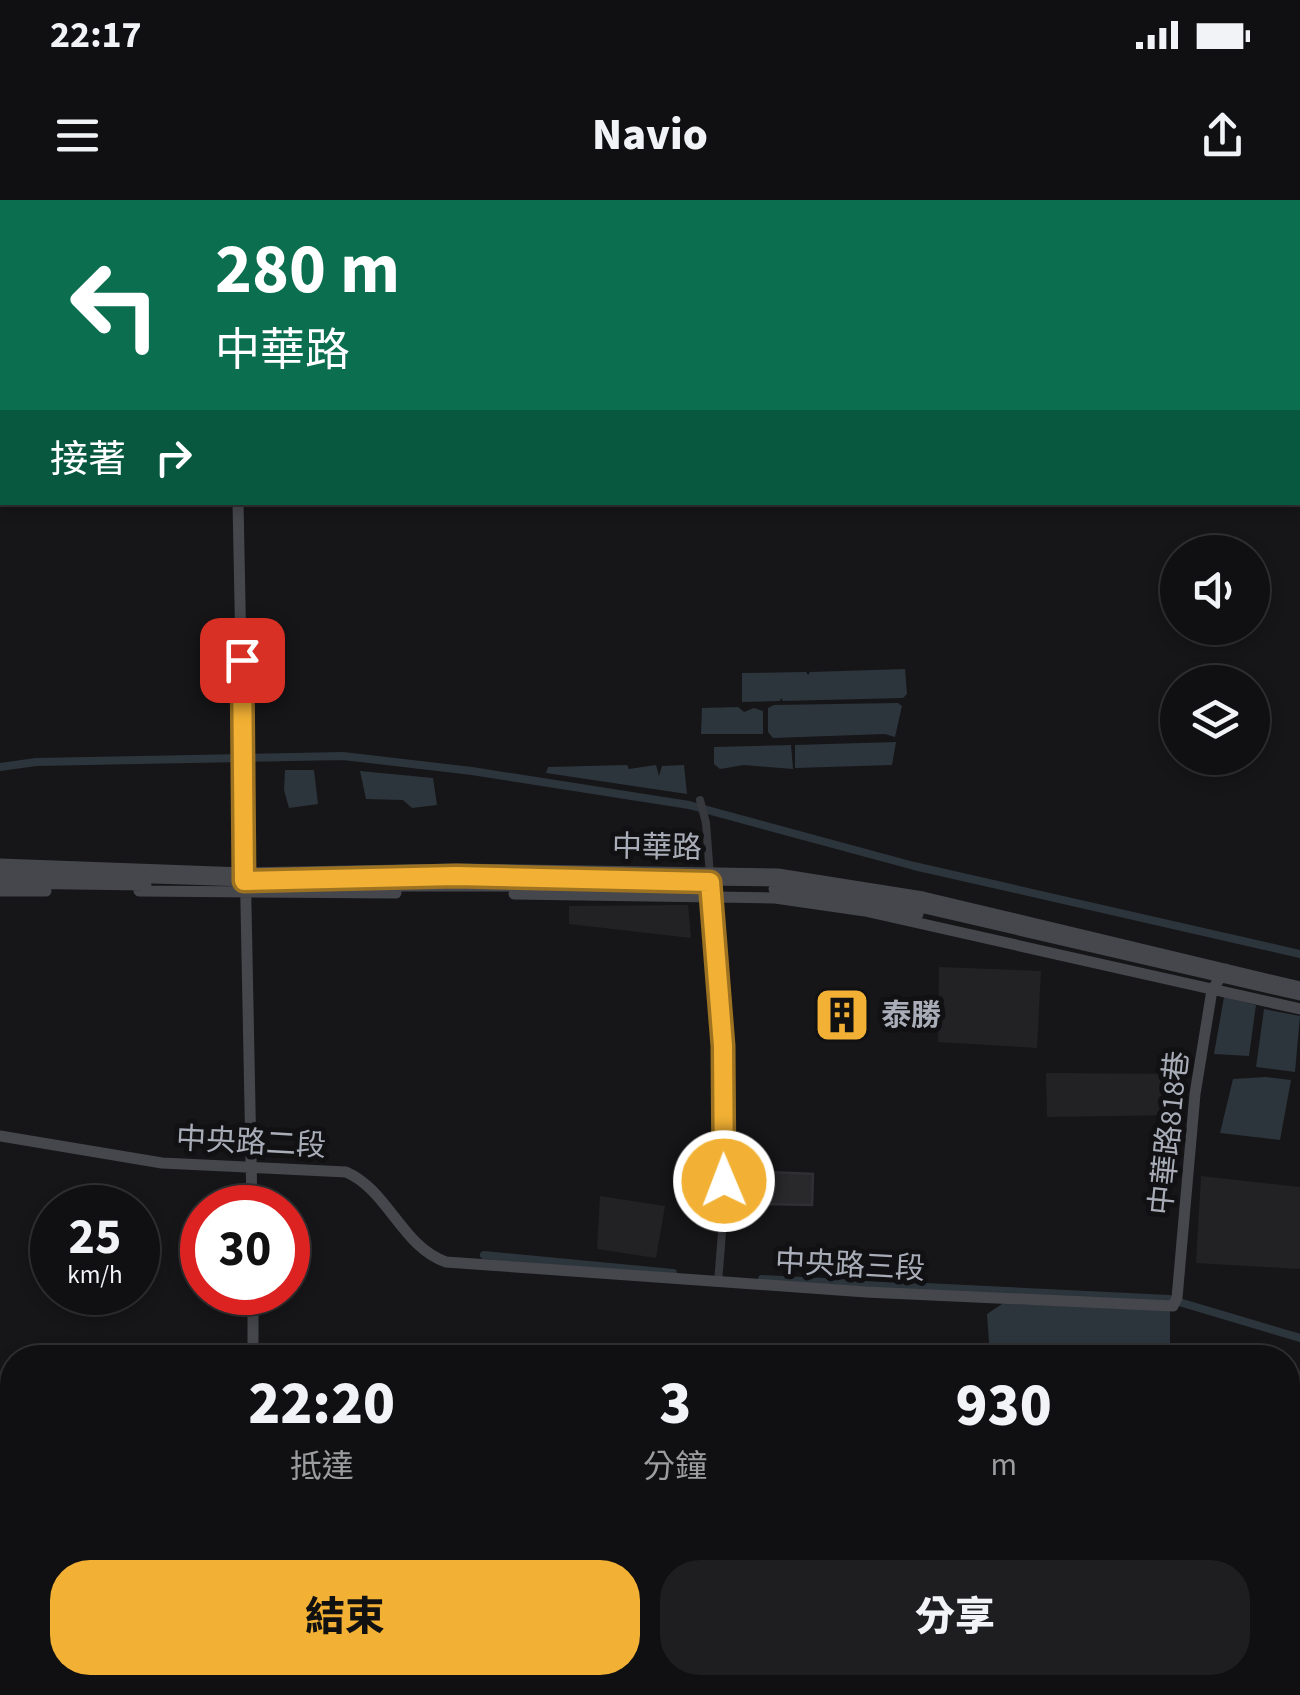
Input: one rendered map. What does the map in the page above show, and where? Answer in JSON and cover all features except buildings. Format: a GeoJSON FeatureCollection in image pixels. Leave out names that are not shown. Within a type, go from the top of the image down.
{"type":"FeatureCollection","features":[{"type":"Feature","properties":{"kind":"main road"},"geometry":{"type":"LineString","coordinates":[[238,505],[251,1185]]}},
{"type":"Feature","properties":{"kind":"main road","name":"中華路"},"geometry":{"type":"LineString","coordinates":[[0,864],[245,883]]}},
{"type":"Feature","properties":{"kind":"main road","name":"中華路"},"geometry":{"type":"LineString","coordinates":[[0,891],[245,883],[456,869],[710,885],[1300,995]]}},
{"type":"Feature","properties":{"kind":"main road","name":"中華路"},"geometry":{"type":"LineString","coordinates":[[0,873],[245,883]]}},
{"type":"Feature","properties":{"kind":"main road","name":"中華路"},"geometry":{"type":"LineString","coordinates":[[0,883],[710,885],[778,874],[870,886],[1219,980],[1300,1006]]}},
{"type":"Feature","properties":{"kind":"main road","name":"中華路"},"geometry":{"type":"LineString","coordinates":[[1219,980],[1300,987]]}},
{"type":"Feature","properties":{"kind":"main road","name":"中華路818巷"},"geometry":{"type":"LineString","coordinates":[[1172,1306],[1177,1298],[1195,1094],[1219,980]]}},
{"type":"Feature","properties":{"kind":"main road","name":"中央路二段"},"geometry":{"type":"LineString","coordinates":[[0,1136],[162,1163],[351,1174],[365,1183],[427,1252],[446,1262],[465,1264]]}},
{"type":"Feature","properties":{"kind":"main road","name":"中央路三段"},"geometry":{"type":"LineString","coordinates":[[465,1264],[718,1283],[1172,1306]]}},
{"type":"Feature","properties":{"kind":"main road"},"geometry":{"type":"LineString","coordinates":[[253,1315],[253,1345]]}},
{"type":"Feature","properties":{"kind":"street"},"geometry":{"type":"LineString","coordinates":[[700,800],[723,1046],[724,1207],[718,1283]]}},
{"type":"Feature","properties":{"kind":"shaded area"},"geometry":{"type":"Polygon","coordinates":[[[905,669],[907,694],[903,698],[781,698],[742,702],[742,673],[808,675],[905,669]]]}},
{"type":"Feature","properties":{"kind":"shaded area"},"geometry":{"type":"Polygon","coordinates":[[[774,705],[902,706],[895,737],[885,734],[773,738],[768,732],[768,708],[774,705]]]}},
{"type":"Feature","properties":{"kind":"shaded area"},"geometry":{"type":"Polygon","coordinates":[[[738,707],[744,712],[754,708],[763,711],[763,734],[701,734],[702,708],[738,707]]]}},
{"type":"Feature","properties":{"kind":"shaded area"},"geometry":{"type":"Polygon","coordinates":[[[896,742],[892,765],[795,768],[795,745],[896,742]]]}},
{"type":"Feature","properties":{"kind":"shaded area"},"geometry":{"type":"Polygon","coordinates":[[[791,745],[793,769],[744,765],[720,769],[714,764],[714,747],[791,745]]]}},
{"type":"Feature","properties":{"kind":"shaded area"},"geometry":{"type":"Polygon","coordinates":[[[627,765],[629,769],[656,765],[659,776],[662,766],[684,765],[687,794],[546,773],[548,767],[627,765]]]}},
{"type":"Feature","properties":{"kind":"shaded area"},"geometry":{"type":"Polygon","coordinates":[[[285,770],[314,770],[318,804],[289,808],[284,790],[285,770]]]}},
{"type":"Feature","properties":{"kind":"shaded area"},"geometry":{"type":"Polygon","coordinates":[[[360,771],[433,778],[437,805],[412,808],[403,800],[366,799],[360,771]]]}},
{"type":"Feature","properties":{"kind":"shaded area"},"geometry":{"type":"Polygon","coordinates":[[[688,905],[691,938],[569,924],[569,906],[688,905]]]}},
{"type":"Feature","properties":{"kind":"shaded area"},"geometry":{"type":"Polygon","coordinates":[[[939,967],[1041,971],[1037,1048],[938,1042],[939,967]]]}},
{"type":"Feature","properties":{"kind":"shaded area"},"geometry":{"type":"Polygon","coordinates":[[[1224,997],[1256,1005],[1249,1056],[1214,1054],[1224,997]]]}},
{"type":"Feature","properties":{"kind":"shaded area"},"geometry":{"type":"Polygon","coordinates":[[[1264,1009],[1300,1016],[1295,1072],[1256,1067],[1264,1009]]]}},
{"type":"Feature","properties":{"kind":"shaded area"},"geometry":{"type":"Polygon","coordinates":[[[1046,1073],[1184,1074],[1181,1115],[1047,1117],[1046,1073]]]}},
{"type":"Feature","properties":{"kind":"shaded area"},"geometry":{"type":"Polygon","coordinates":[[[1233,1079],[1291,1080],[1280,1140],[1220,1133],[1233,1079]]]}},
{"type":"Feature","properties":{"kind":"shaded area"},"geometry":{"type":"Polygon","coordinates":[[[1201,1176],[1300,1187],[1300,1269],[1196,1263],[1201,1176]]]}},
{"type":"Feature","properties":{"kind":"shaded area"},"geometry":{"type":"Polygon","coordinates":[[[600,1196],[665,1206],[656,1258],[597,1249],[600,1196]]]}},
{"type":"Feature","properties":{"kind":"shaded area"},"geometry":{"type":"Polygon","coordinates":[[[1002,1304],[1170,1307],[1170,1345],[989,1345],[987,1314],[1002,1304]]]}},
{"type":"Feature","properties":{"kind":"waterway"},"geometry":{"type":"LineString","coordinates":[[0,767],[36,762],[343,756],[472,771],[689,805],[914,866],[1300,954]]}},
{"type":"Feature","properties":{"kind":"waterway"},"geometry":{"type":"LineString","coordinates":[[484,1255],[673,1273]]}},
{"type":"Feature","properties":{"kind":"waterway"},"geometry":{"type":"LineString","coordinates":[[762,1279],[1169,1299],[1300,1338]]}},
{"type":"Feature","properties":{"kind":"place","name":"泰勝"},"geometry":{"type":"Point","coordinates":[842,1015]}},
{"type":"Feature","properties":{"kind":"route"},"geometry":{"type":"LineString","coordinates":[[242,660],[244,881],[456,876],[710,882],[723,1046],[724,1181]]}}]}
